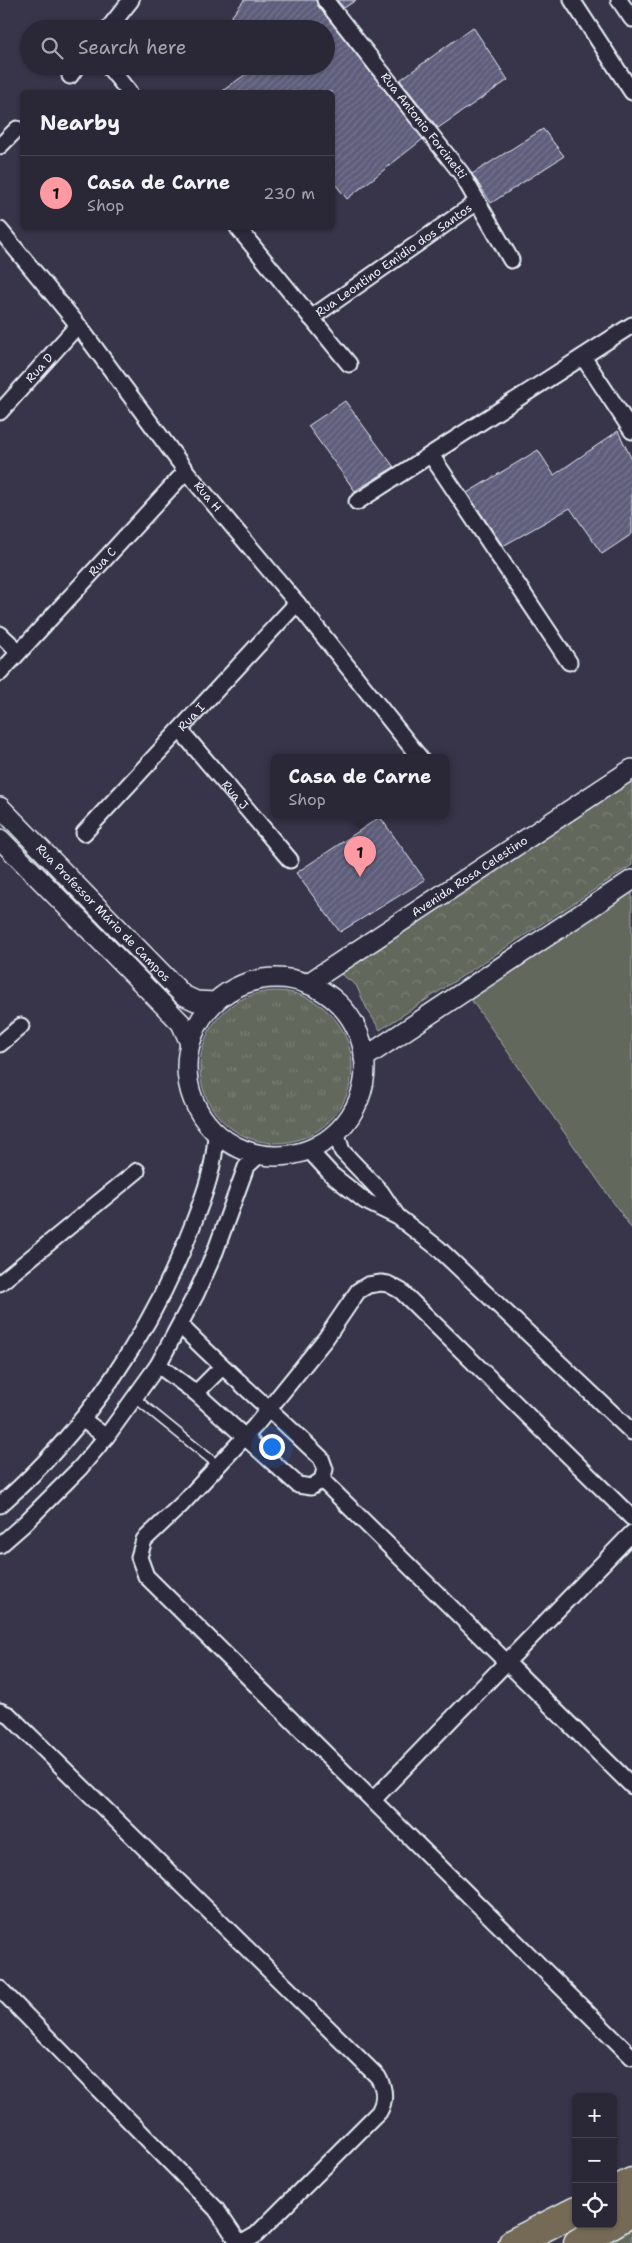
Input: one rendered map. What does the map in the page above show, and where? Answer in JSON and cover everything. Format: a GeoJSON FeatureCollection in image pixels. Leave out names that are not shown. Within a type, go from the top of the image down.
{"type":"FeatureCollection","features":[{"type":"Feature","properties":{"kind":"highway"},"geometry":{"type":"LineString","coordinates":[[617,2190],[632,2182]]}},
{"type":"Feature","properties":{"kind":"highway"},"geometry":{"type":"LineString","coordinates":[[617,2221],[632,2212]]}},
{"type":"Feature","properties":{"kind":"highway"},"geometry":{"type":"LineString","coordinates":[[513,2243],[572,2213]]}},
{"type":"Feature","properties":{"kind":"highway"},"geometry":{"type":"LineString","coordinates":[[578,2243],[605,2228]]}},
{"type":"Feature","properties":{"kind":"street"},"geometry":{"type":"LineString","coordinates":[[115,20],[131,0]]}},
{"type":"Feature","properties":{"kind":"street","name":"Rua Antonio Forcinetti"},"geometry":{"type":"LineString","coordinates":[[325,0],[461,173],[511,260]]}},
{"type":"Feature","properties":{"kind":"street"},"geometry":{"type":"LineString","coordinates":[[572,0],[632,92]]}},
{"type":"Feature","properties":{"kind":"street"},"geometry":{"type":"LineString","coordinates":[[619,0],[632,19]]}},
{"type":"Feature","properties":{"kind":"street"},"geometry":{"type":"LineString","coordinates":[[115,75],[127,90]]}},
{"type":"Feature","properties":{"kind":"street"},"geometry":{"type":"LineString","coordinates":[[0,146],[17,129]]}},
{"type":"Feature","properties":{"kind":"street","name":"Rua Leontino Emidio dos Santos"},"geometry":{"type":"LineString","coordinates":[[311,318],[477,202]]}},
{"type":"Feature","properties":{"kind":"street","name":"Rua H"},"geometry":{"type":"LineString","coordinates":[[0,230],[78,325],[186,471],[297,603],[417,754]]}},
{"type":"Feature","properties":{"kind":"street"},"geometry":{"type":"LineString","coordinates":[[240,230],[348,364]]}},
{"type":"Feature","properties":{"kind":"street","name":"Rua D"},"geometry":{"type":"LineString","coordinates":[[0,412],[78,325]]}},
{"type":"Feature","properties":{"kind":"street"},"geometry":{"type":"LineString","coordinates":[[357,502],[632,325]]}},
{"type":"Feature","properties":{"kind":"street"},"geometry":{"type":"LineString","coordinates":[[583,357],[632,431]]}},
{"type":"Feature","properties":{"kind":"street"},"geometry":{"type":"LineString","coordinates":[[431,455],[569,662]]}},
{"type":"Feature","properties":{"kind":"street","name":"Rua C"},"geometry":{"type":"LineString","coordinates":[[0,672],[186,471]]}},
{"type":"Feature","properties":{"kind":"street","name":"Rua I"},"geometry":{"type":"LineString","coordinates":[[84,833],[297,603]]}},
{"type":"Feature","properties":{"kind":"street"},"geometry":{"type":"LineString","coordinates":[[0,634],[19,652]]}},
{"type":"Feature","properties":{"kind":"street","name":"Rua J"},"geometry":{"type":"LineString","coordinates":[[180,730],[290,860]]}},
{"type":"Feature","properties":{"kind":"street","name":"Avenida Rosa Celestino"},"geometry":{"type":"LineString","coordinates":[[307,984],[632,769]]}},
{"type":"Feature","properties":{"kind":"street","name":"Rua Professor Mário de Campos"},"geometry":{"type":"LineString","coordinates":[[0,807],[182,995],[196,1001],[215,1002]]}},
{"type":"Feature","properties":{"kind":"street","name":"Rua Professor Mário de Campos"},"geometry":{"type":"LineString","coordinates":[[0,839],[181,1023],[190,1043]]}},
{"type":"Feature","properties":{"kind":"street"},"geometry":{"type":"LineString","coordinates":[[364,1058],[632,880]]}},
{"type":"Feature","properties":{"kind":"street"},"geometry":{"type":"LineString","coordinates":[[275,978],[307,984],[335,1001],[346,1013],[361,1042],[364,1074],[356,1106],[336,1132],[308,1149],[284,1154],[260,1154],[244,1150],[216,1133],[200,1114],[190,1092],[187,1076],[190,1043],[196,1028],[215,1002],[243,984],[275,978]]}},
{"type":"Feature","properties":{"kind":"street"},"geometry":{"type":"LineString","coordinates":[[0,1044],[21,1026]]}},
{"type":"Feature","properties":{"kind":"street"},"geometry":{"type":"LineString","coordinates":[[336,1132],[342,1151],[381,1192],[398,1217]]}},
{"type":"Feature","properties":{"kind":"street"},"geometry":{"type":"LineString","coordinates":[[0,1505],[32,1475],[82,1419],[130,1352],[169,1281],[202,1200],[215,1158],[216,1133]]}},
{"type":"Feature","properties":{"kind":"street"},"geometry":{"type":"LineString","coordinates":[[308,1149],[332,1176],[365,1201],[398,1217],[438,1248],[632,1432]]}},
{"type":"Feature","properties":{"kind":"street"},"geometry":{"type":"LineString","coordinates":[[0,1544],[53,1496],[106,1437],[158,1365],[181,1326],[215,1252],[246,1167],[260,1154]]}},
{"type":"Feature","properties":{"kind":"street"},"geometry":{"type":"LineString","coordinates":[[0,1282],[137,1171]]}},
{"type":"Feature","properties":{"kind":"street"},"geometry":{"type":"LineString","coordinates":[[632,1518],[401,1291],[388,1284],[374,1284],[358,1291],[326,1338],[245,1438],[220,1466],[144,1540],[139,1557],[142,1570],[632,2056]]}},
{"type":"Feature","properties":{"kind":"street"},"geometry":{"type":"LineString","coordinates":[[158,1365],[196,1393],[298,1485],[311,1487],[322,1480],[325,1469],[321,1458],[270,1408],[222,1367],[181,1326]]}},
{"type":"Feature","properties":{"kind":"street"},"geometry":{"type":"LineString","coordinates":[[196,1393],[222,1367]]}},
{"type":"Feature","properties":{"kind":"street"},"geometry":{"type":"LineString","coordinates":[[82,1419],[106,1437]]}},
{"type":"Feature","properties":{"kind":"street"},"geometry":{"type":"LineString","coordinates":[[322,1480],[632,1786]]}},
{"type":"Feature","properties":{"kind":"street"},"geometry":{"type":"LineString","coordinates":[[373,1800],[632,1533]]}},
{"type":"Feature","properties":{"kind":"street"},"geometry":{"type":"LineString","coordinates":[[0,1711],[9,1715],[378,2077],[382,2083],[385,2096],[379,2112],[256,2235],[240,2243],[216,2209],[0,1990]]}},
{"type":"Feature","properties":{"kind":"lane"},"geometry":{"type":"LineString","coordinates":[[135,1398],[220,1466]]}},
{"type":"Feature","properties":{"kind":"green space"},"geometry":{"type":"Polygon","coordinates":[[[632,779],[632,865],[380,1030],[367,1009],[356,985],[335,970],[632,779]]]}},
{"type":"Feature","properties":{"kind":"green space"},"geometry":{"type":"Polygon","coordinates":[[[632,892],[632,1229],[470,998],[632,892]]]}},
{"type":"Feature","properties":{"kind":"green space"},"geometry":{"type":"Polygon","coordinates":[[[276,991],[291,992],[305,997],[330,1013],[346,1038],[351,1052],[351,1082],[346,1096],[330,1121],[305,1137],[291,1142],[276,1143],[261,1142],[247,1137],[222,1121],[206,1096],[201,1082],[200,1067],[201,1052],[206,1038],[222,1013],[247,997],[261,992],[276,991]]]}},
{"type":"Feature","properties":{"kind":"green space"},"geometry":{"type":"Polygon","coordinates":[[[632,2222],[632,2240],[627,2243],[598,2243],[632,2222]]]}},
{"type":"Feature","properties":{"kind":"building"},"geometry":{"type":"Polygon","coordinates":[[[244,0],[316,0],[318,6],[329,20],[229,20],[244,0]]]}},
{"type":"Feature","properties":{"kind":"building"},"geometry":{"type":"Polygon","coordinates":[[[337,0],[356,0],[344,8],[337,0]]]}},
{"type":"Feature","properties":{"kind":"building"},"geometry":{"type":"Polygon","coordinates":[[[473,27],[508,80],[438,128],[400,80],[473,27]]]}},
{"type":"Feature","properties":{"kind":"building"},"geometry":{"type":"Polygon","coordinates":[[[335,28],[423,139],[347,199],[335,184],[335,90],[224,90],[245,75],[335,75],[335,28]]]}},
{"type":"Feature","properties":{"kind":"building"},"geometry":{"type":"Polygon","coordinates":[[[543,129],[564,156],[491,203],[472,174],[543,129]]]}},
{"type":"Feature","properties":{"kind":"building"},"geometry":{"type":"Polygon","coordinates":[[[345,401],[394,467],[355,491],[308,426],[345,401]]]}},
{"type":"Feature","properties":{"kind":"building"},"geometry":{"type":"Polygon","coordinates":[[[618,431],[632,460],[632,534],[602,554],[570,508],[503,546],[467,493],[538,450],[554,475],[618,431]]]}},
{"type":"Feature","properties":{"kind":"building"},"geometry":{"type":"Polygon","coordinates":[[[377,819],[381,819],[425,880],[340,932],[296,873],[377,819]]]}},
{"type":"Feature","properties":{"kind":"place","name":"Casa de Carne"},"geometry":{"type":"Point","coordinates":[360,877]}}]}
